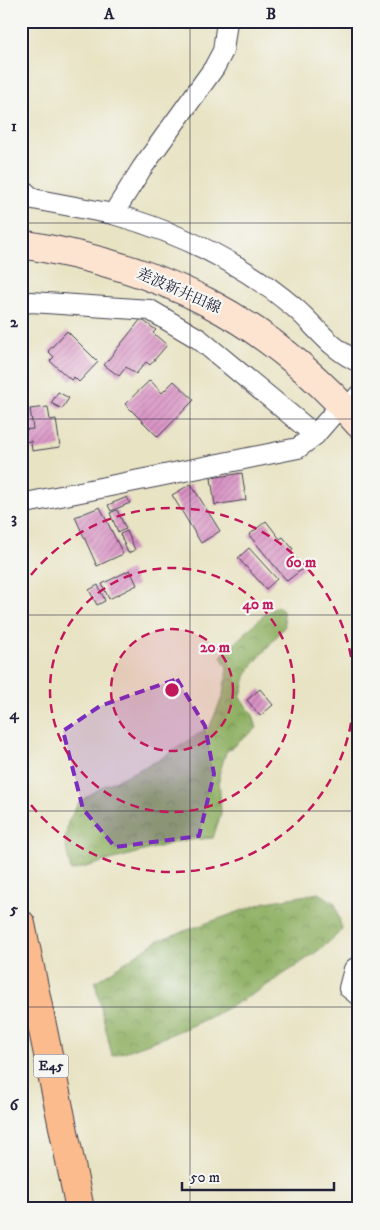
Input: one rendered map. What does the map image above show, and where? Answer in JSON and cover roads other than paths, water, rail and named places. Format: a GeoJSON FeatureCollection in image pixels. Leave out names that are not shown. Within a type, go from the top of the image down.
{"type":"FeatureCollection","features":[{"type":"Feature","properties":{"kind":"highway","name":"E45"},"geometry":{"type":"LineString","coordinates":[[21,924],[78,1209]]}},
{"type":"Feature","properties":{"kind":"highway","name":"E45"},"geometry":{"type":"LineString","coordinates":[[21,983],[78,1209]]}},
{"type":"Feature","properties":{"kind":"main road","name":"差波新井田線"},"geometry":{"type":"LineString","coordinates":[[21,244],[108,262],[160,279],[209,302],[251,327],[351,409]]}},
{"type":"Feature","properties":{"kind":"street"},"geometry":{"type":"LineString","coordinates":[[113,214],[142,168],[214,68],[223,51],[227,21]]}},
{"type":"Feature","properties":{"kind":"street"},"geometry":{"type":"LineString","coordinates":[[21,188],[33,199],[113,214],[179,236],[212,251],[248,272],[296,309],[344,355],[359,362]]}},
{"type":"Feature","properties":{"kind":"street"},"geometry":{"type":"LineString","coordinates":[[21,304],[31,302],[150,310],[199,339],[315,435]]}},
{"type":"Feature","properties":{"kind":"street"},"geometry":{"type":"LineString","coordinates":[[21,504],[298,448],[351,409]]}},
{"type":"Feature","properties":{"kind":"street"},"geometry":{"type":"LineString","coordinates":[[359,966],[354,969],[349,988],[359,996]]}}]}
